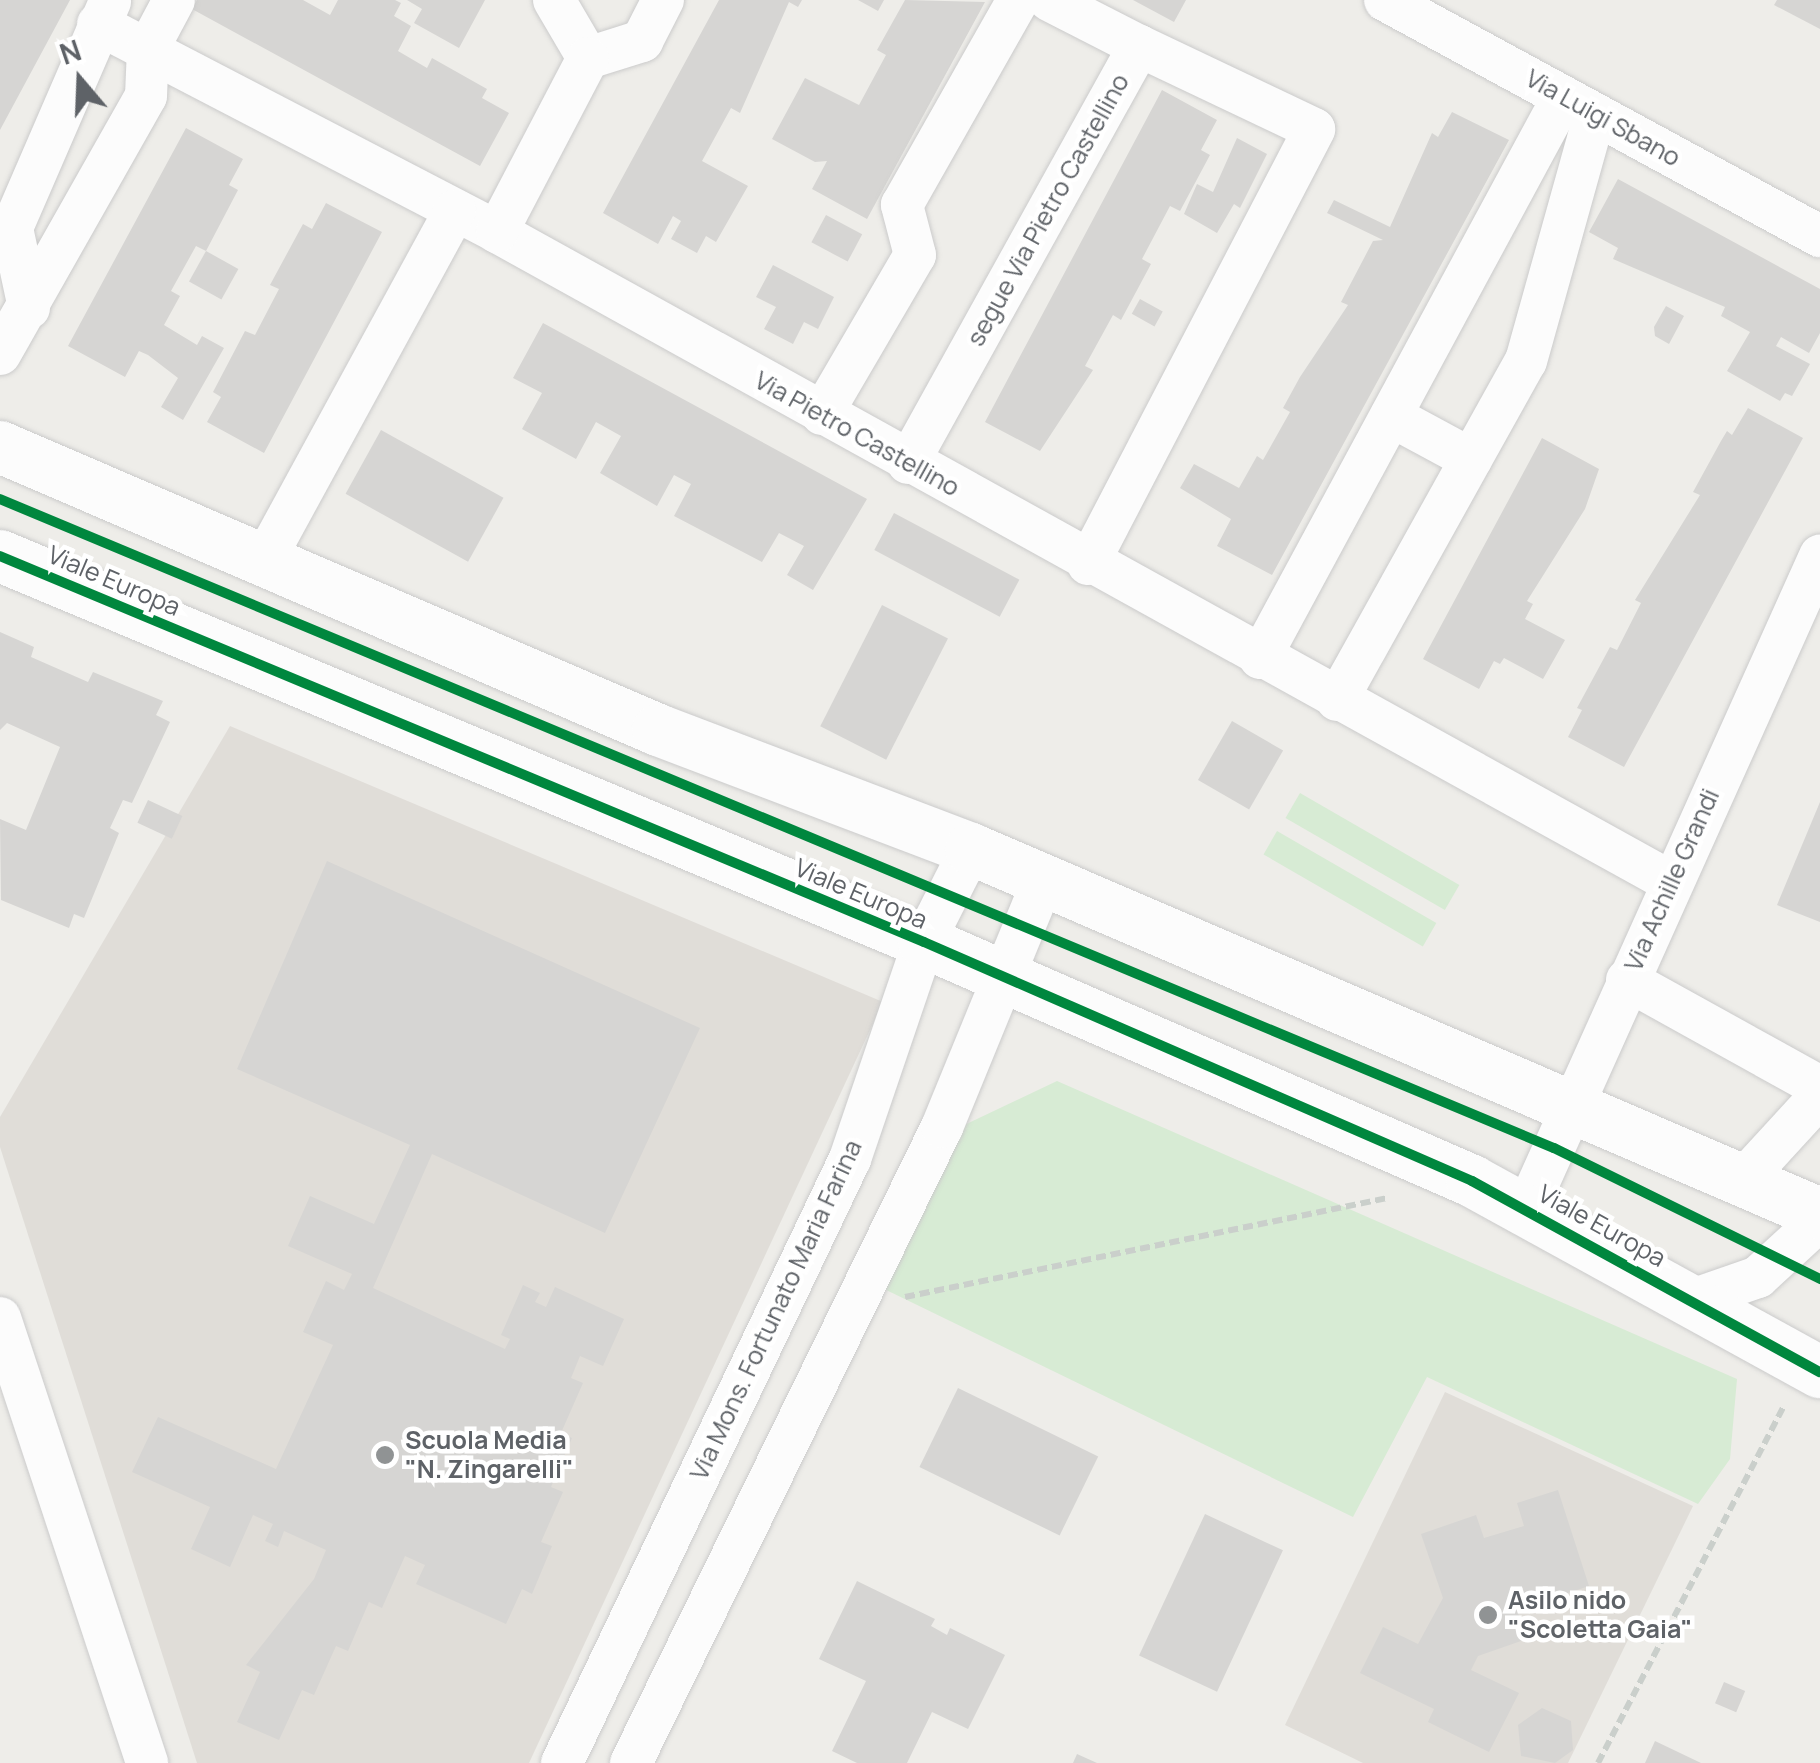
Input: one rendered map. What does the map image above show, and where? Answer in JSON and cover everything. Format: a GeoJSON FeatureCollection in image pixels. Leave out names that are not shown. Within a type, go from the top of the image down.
{"type":"FeatureCollection","features":[{"type":"Feature","properties":{"kind":"street"},"geometry":{"type":"LineString","coordinates":[[0,354],[146,96],[148,48],[174,0]]}},
{"type":"Feature","properties":{"kind":"street"},"geometry":{"type":"LineString","coordinates":[[554,0],[588,58]]}},
{"type":"Feature","properties":{"kind":"street"},"geometry":{"type":"LineString","coordinates":[[498,232],[588,58],[642,41],[663,0]]}},
{"type":"Feature","properties":{"kind":"street"},"geometry":{"type":"LineString","coordinates":[[822,414],[915,255],[902,206],[1018,0]]}},
{"type":"Feature","properties":{"kind":"street","name":"segue Via Pietro Castellino"},"geometry":{"type":"LineString","coordinates":[[908,463],[1139,46],[1050,0]]}},
{"type":"Feature","properties":{"kind":"street","name":"Via Luigi Sbano"},"geometry":{"type":"LineString","coordinates":[[1386,0],[1820,236]]}},
{"type":"Feature","properties":{"kind":"street"},"geometry":{"type":"LineString","coordinates":[[29,308],[12,228],[104,12]]}},
{"type":"Feature","properties":{"kind":"street","name":"Via Pietro Castellino"},"geometry":{"type":"LineString","coordinates":[[104,12],[148,48],[498,232],[1088,564],[1671,882]]}},
{"type":"Feature","properties":{"kind":"street"},"geometry":{"type":"LineString","coordinates":[[1088,564],[1314,129],[1139,46]]}},
{"type":"Feature","properties":{"kind":"street"},"geometry":{"type":"LineString","coordinates":[[1260,658],[1391,416],[1579,106]]}},
{"type":"Feature","properties":{"kind":"street"},"geometry":{"type":"LineString","coordinates":[[1337,700],[1526,360],[1579,106]]}},
{"type":"Feature","properties":{"kind":"street"},"geometry":{"type":"LineString","coordinates":[[265,559],[455,210]]}},
{"type":"Feature","properties":{"kind":"street"},"geometry":{"type":"LineString","coordinates":[[1391,416],[1471,459]]}},
{"type":"Feature","properties":{"kind":"street"},"geometry":{"type":"LineString","coordinates":[[0,447],[658,730],[971,849],[1572,1110],[1744,1180],[1820,1217],[1758,1277],[1692,1300]]}},
{"type":"Feature","properties":{"kind":"street","name":"Viale Europa"},"geometry":{"type":"LineString","coordinates":[[0,556],[924,942],[1528,1206],[1813,1368]]}},
{"type":"Feature","properties":{"kind":"street","name":"Via Achille Grandi"},"geometry":{"type":"LineString","coordinates":[[1528,1206],[1820,556]]}},
{"type":"Feature","properties":{"kind":"street","name":"Via Mons. Fortunato Maria Farina"},"geometry":{"type":"LineString","coordinates":[[562,1763],[850,1159],[924,942],[971,849]]}},
{"type":"Feature","properties":{"kind":"street"},"geometry":{"type":"LineString","coordinates":[[631,1763],[942,1126],[999,977],[1042,883]]}},
{"type":"Feature","properties":{"kind":"street"},"geometry":{"type":"LineString","coordinates":[[1627,980],[1820,1087]]}},
{"type":"Feature","properties":{"kind":"street"},"geometry":{"type":"LineString","coordinates":[[1744,1180],[1820,1096]]}},
{"type":"Feature","properties":{"kind":"street"},"geometry":{"type":"LineString","coordinates":[[0,1318],[145,1742],[147,1763]]}},
{"type":"Feature","properties":{"kind":"path"},"geometry":{"type":"LineString","coordinates":[[853,1308],[1395,1197]]}},
{"type":"Feature","properties":{"kind":"path"},"geometry":{"type":"LineString","coordinates":[[1598,1763],[1813,1368]]}},
{"type":"Feature","properties":{"kind":"shaded area","name":"Scuola Media \"N. Zingarelli\""},"geometry":{"type":"Polygon","coordinates":[[[230,726],[883,1002],[529,1763],[197,1763],[0,1147],[0,1117],[230,726]]]}},
{"type":"Feature","properties":{"kind":"shaded area","name":"Asilo nido \"Scoletta Gaia\""},"geometry":{"type":"Polygon","coordinates":[[[1445,1392],[1693,1506],[1568,1763],[1363,1763],[1285,1725],[1445,1392]]]}},
{"type":"Feature","properties":{"kind":"green space"},"geometry":{"type":"Polygon","coordinates":[[[1300,793],[1459,885],[1445,910],[1286,818],[1300,793]]]}},
{"type":"Feature","properties":{"kind":"green space"},"geometry":{"type":"Polygon","coordinates":[[[1277,831],[1436,923],[1423,946],[1264,854],[1277,831]]]}},
{"type":"Feature","properties":{"kind":"green space"},"geometry":{"type":"Polygon","coordinates":[[[1057,1081],[1737,1379],[1730,1459],[1698,1504],[1427,1377],[1353,1517],[878,1286],[958,1128],[1057,1081]]]}},
{"type":"Feature","properties":{"kind":"building"},"geometry":{"type":"Polygon","coordinates":[[[0,0],[70,0],[0,130],[0,0]]]}},
{"type":"Feature","properties":{"kind":"building"},"geometry":{"type":"Polygon","coordinates":[[[197,0],[303,0],[330,15],[338,0],[395,0],[401,3],[394,16],[411,26],[398,51],[427,68],[432,58],[487,89],[482,98],[509,113],[480,166],[192,9],[197,0]]]}},
{"type":"Feature","properties":{"kind":"building"},"geometry":{"type":"Polygon","coordinates":[[[407,0],[485,0],[459,48],[414,23],[422,9],[407,0]]]}},
{"type":"Feature","properties":{"kind":"building"},"geometry":{"type":"Polygon","coordinates":[[[719,0],[802,0],[798,7],[789,2],[740,113],[731,108],[702,161],[748,186],[716,242],[706,236],[697,253],[671,239],[681,221],[673,216],[658,244],[603,213],[719,0]]]}},
{"type":"Feature","properties":{"kind":"building"},"geometry":{"type":"Polygon","coordinates":[[[858,0],[884,0],[878,11],[858,0]]]}},
{"type":"Feature","properties":{"kind":"building"},"geometry":{"type":"Polygon","coordinates":[[[905,0],[985,2],[867,219],[812,189],[827,161],[815,162],[772,139],[805,78],[859,105],[886,55],[877,50],[905,0]]]}},
{"type":"Feature","properties":{"kind":"building"},"geometry":{"type":"Polygon","coordinates":[[[1133,0],[1186,0],[1174,22],[1133,0]]]}},
{"type":"Feature","properties":{"kind":"building"},"geometry":{"type":"Polygon","coordinates":[[[1777,0],[1820,0],[1820,29],[1774,5],[1777,0]]]}},
{"type":"Feature","properties":{"kind":"building"},"geometry":{"type":"Polygon","coordinates":[[[1162,90],[1217,120],[1201,150],[1210,155],[1180,211],[1170,206],[1142,259],[1151,264],[1121,320],[1113,315],[1085,366],[1093,370],[1040,451],[985,422],[1162,90]]]}},
{"type":"Feature","properties":{"kind":"building"},"geometry":{"type":"Polygon","coordinates":[[[1452,112],[1509,140],[1272,575],[1217,546],[1231,519],[1180,488],[1194,464],[1239,488],[1257,456],[1263,460],[1290,412],[1283,408],[1300,377],[1348,305],[1341,302],[1373,241],[1383,240],[1327,213],[1334,200],[1390,227],[1432,133],[1438,137],[1452,112]]]}},
{"type":"Feature","properties":{"kind":"building"},"geometry":{"type":"Polygon","coordinates":[[[186,128],[243,159],[229,185],[238,190],[206,251],[196,246],[171,291],[180,296],[164,325],[197,345],[202,336],[224,348],[183,420],[161,407],[178,378],[148,355],[139,351],[125,377],[68,346],[186,128]]]}},
{"type":"Feature","properties":{"kind":"building"},"geometry":{"type":"Polygon","coordinates":[[[1237,138],[1267,154],[1240,208],[1234,204],[1217,233],[1184,214],[1197,184],[1213,192],[1237,138]]]}},
{"type":"Feature","properties":{"kind":"building"},"geometry":{"type":"Polygon","coordinates":[[[1618,179],[1820,289],[1820,333],[1809,353],[1781,337],[1776,346],[1810,364],[1792,396],[1785,393],[1780,401],[1727,371],[1750,332],[1721,316],[1725,307],[1613,259],[1618,248],[1589,232],[1618,179]]]}},
{"type":"Feature","properties":{"kind":"building"},"geometry":{"type":"Polygon","coordinates":[[[326,203],[382,232],[264,453],[207,422],[221,397],[213,392],[245,331],[255,335],[279,289],[270,285],[303,224],[312,229],[326,203]]]}},
{"type":"Feature","properties":{"kind":"building"},"geometry":{"type":"Polygon","coordinates":[[[826,215],[862,234],[848,262],[811,242],[826,215]]]}},
{"type":"Feature","properties":{"kind":"building"},"geometry":{"type":"Polygon","coordinates":[[[206,251],[238,269],[221,300],[189,282],[206,251]]]}},
{"type":"Feature","properties":{"kind":"building"},"geometry":{"type":"Polygon","coordinates":[[[773,265],[834,297],[818,329],[804,322],[793,344],[764,329],[776,307],[756,297],[773,265]]]}},
{"type":"Feature","properties":{"kind":"building"},"geometry":{"type":"Polygon","coordinates":[[[1140,299],[1163,312],[1154,326],[1132,314],[1140,299]]]}},
{"type":"Feature","properties":{"kind":"building"},"geometry":{"type":"Polygon","coordinates":[[[1666,306],[1684,316],[1669,344],[1655,336],[1654,327],[1666,306]]]}},
{"type":"Feature","properties":{"kind":"building"},"geometry":{"type":"Polygon","coordinates":[[[543,323],[867,499],[813,590],[787,575],[804,546],[779,533],[762,562],[674,516],[691,484],[674,475],[657,506],[600,473],[621,436],[596,422],[576,459],[522,429],[542,393],[513,378],[543,323]]]}},
{"type":"Feature","properties":{"kind":"building"},"geometry":{"type":"Polygon","coordinates":[[[1748,408],[1803,438],[1624,767],[1568,737],[1582,710],[1577,708],[1610,647],[1617,650],[1641,603],[1635,600],[1700,495],[1693,492],[1721,441],[1727,431],[1732,435],[1748,408]]]}},
{"type":"Feature","properties":{"kind":"building"},"geometry":{"type":"Polygon","coordinates":[[[381,430],[503,498],[468,562],[346,494],[381,430]]]}},
{"type":"Feature","properties":{"kind":"building"},"geometry":{"type":"Polygon","coordinates":[[[1542,438],[1599,469],[1585,509],[1527,601],[1533,604],[1525,619],[1565,640],[1543,679],[1504,658],[1500,664],[1494,661],[1479,689],[1423,659],[1542,438]]]}},
{"type":"Feature","properties":{"kind":"building"},"geometry":{"type":"Polygon","coordinates":[[[894,513],[1019,580],[1000,617],[874,550],[894,513]]]}},
{"type":"Feature","properties":{"kind":"building"},"geometry":{"type":"Polygon","coordinates":[[[882,605],[948,639],[886,760],[820,726],[882,605]]]}},
{"type":"Feature","properties":{"kind":"building"},"geometry":{"type":"Polygon","coordinates":[[[0,632],[34,647],[31,657],[88,682],[93,672],[163,701],[156,715],[170,722],[132,803],[123,800],[110,828],[119,833],[84,918],[74,914],[69,928],[1,900],[0,819],[26,830],[60,747],[7,723],[0,730],[0,632]]]}},
{"type":"Feature","properties":{"kind":"building"},"geometry":{"type":"Polygon","coordinates":[[[1232,721],[1283,750],[1249,809],[1198,780],[1232,721]]]}},
{"type":"Feature","properties":{"kind":"building"},"geometry":{"type":"Polygon","coordinates":[[[148,800],[182,816],[172,839],[137,823],[148,800]]]}},
{"type":"Feature","properties":{"kind":"building"},"geometry":{"type":"Polygon","coordinates":[[[1820,802],[1820,922],[1777,905],[1820,802]]]}},
{"type":"Feature","properties":{"kind":"building"},"geometry":{"type":"Polygon","coordinates":[[[327,861],[700,1028],[605,1233],[432,1154],[373,1288],[505,1349],[510,1339],[501,1335],[523,1285],[540,1293],[535,1302],[546,1307],[555,1287],[624,1319],[603,1366],[580,1356],[571,1378],[583,1383],[561,1433],[572,1438],[551,1487],[563,1492],[541,1542],[552,1546],[532,1594],[522,1589],[506,1624],[416,1584],[425,1565],[405,1556],[382,1608],[369,1602],[348,1651],[336,1646],[314,1695],[302,1690],[279,1740],[237,1722],[260,1672],[246,1665],[314,1579],[326,1550],[284,1531],[278,1547],[265,1541],[273,1524],[253,1515],[230,1567],[191,1549],[210,1507],[132,1472],[158,1417],[276,1469],[333,1345],[303,1332],[326,1281],[344,1290],[352,1274],[288,1246],[310,1196],[374,1224],[410,1145],[237,1069],[327,861]]]}},
{"type":"Feature","properties":{"kind":"building"},"geometry":{"type":"Polygon","coordinates":[[[958,1388],[1098,1456],[1060,1535],[919,1467],[958,1388]]]}},
{"type":"Feature","properties":{"kind":"building","name":"Asilo nido \"Scoletta Gaia\""},"geometry":{"type":"Polygon","coordinates":[[[1558,1490],[1589,1586],[1517,1610],[1527,1639],[1478,1656],[1471,1670],[1519,1693],[1489,1752],[1428,1722],[1434,1709],[1360,1673],[1383,1627],[1418,1644],[1443,1598],[1421,1534],[1476,1515],[1484,1538],[1524,1526],[1517,1503],[1558,1490]]]}},
{"type":"Feature","properties":{"kind":"building"},"geometry":{"type":"Polygon","coordinates":[[[1205,1514],[1283,1550],[1217,1692],[1139,1655],[1205,1514]]]}},
{"type":"Feature","properties":{"kind":"building"},"geometry":{"type":"Polygon","coordinates":[[[857,1581],[935,1619],[931,1626],[947,1635],[950,1628],[1005,1655],[968,1729],[932,1712],[907,1763],[857,1763],[832,1751],[866,1681],[819,1659],[857,1581]]]}},
{"type":"Feature","properties":{"kind":"building"},"geometry":{"type":"Polygon","coordinates":[[[1724,1682],[1745,1691],[1736,1712],[1715,1703],[1724,1682]]]}},
{"type":"Feature","properties":{"kind":"building"},"geometry":{"type":"Polygon","coordinates":[[[1542,1708],[1571,1721],[1573,1750],[1555,1763],[1521,1756],[1518,1725],[1542,1708]]]}},
{"type":"Feature","properties":{"kind":"building"},"geometry":{"type":"Polygon","coordinates":[[[1655,1741],[1701,1763],[1645,1763],[1655,1741]]]}},
{"type":"Feature","properties":{"kind":"building"},"geometry":{"type":"Polygon","coordinates":[[[1077,1754],[1097,1763],[1073,1763],[1077,1754]]]}},
{"type":"Feature","properties":{"kind":"cycle path"},"geometry":{"type":"LineString","coordinates":[[0,499],[1554,1148],[1820,1279]]}},
{"type":"Feature","properties":{"kind":"cycle path"},"geometry":{"type":"LineString","coordinates":[[0,556],[924,942],[1472,1181],[1820,1372]]}},
{"type":"Feature","properties":{"kind":"place","name":"Scuola Media \"N. Zingarelli\""},"geometry":{"type":"Point","coordinates":[385,1455]}},
{"type":"Feature","properties":{"kind":"place","name":"Asilo nido \"Scoletta Gaia\""},"geometry":{"type":"Point","coordinates":[1488,1615]}}]}
